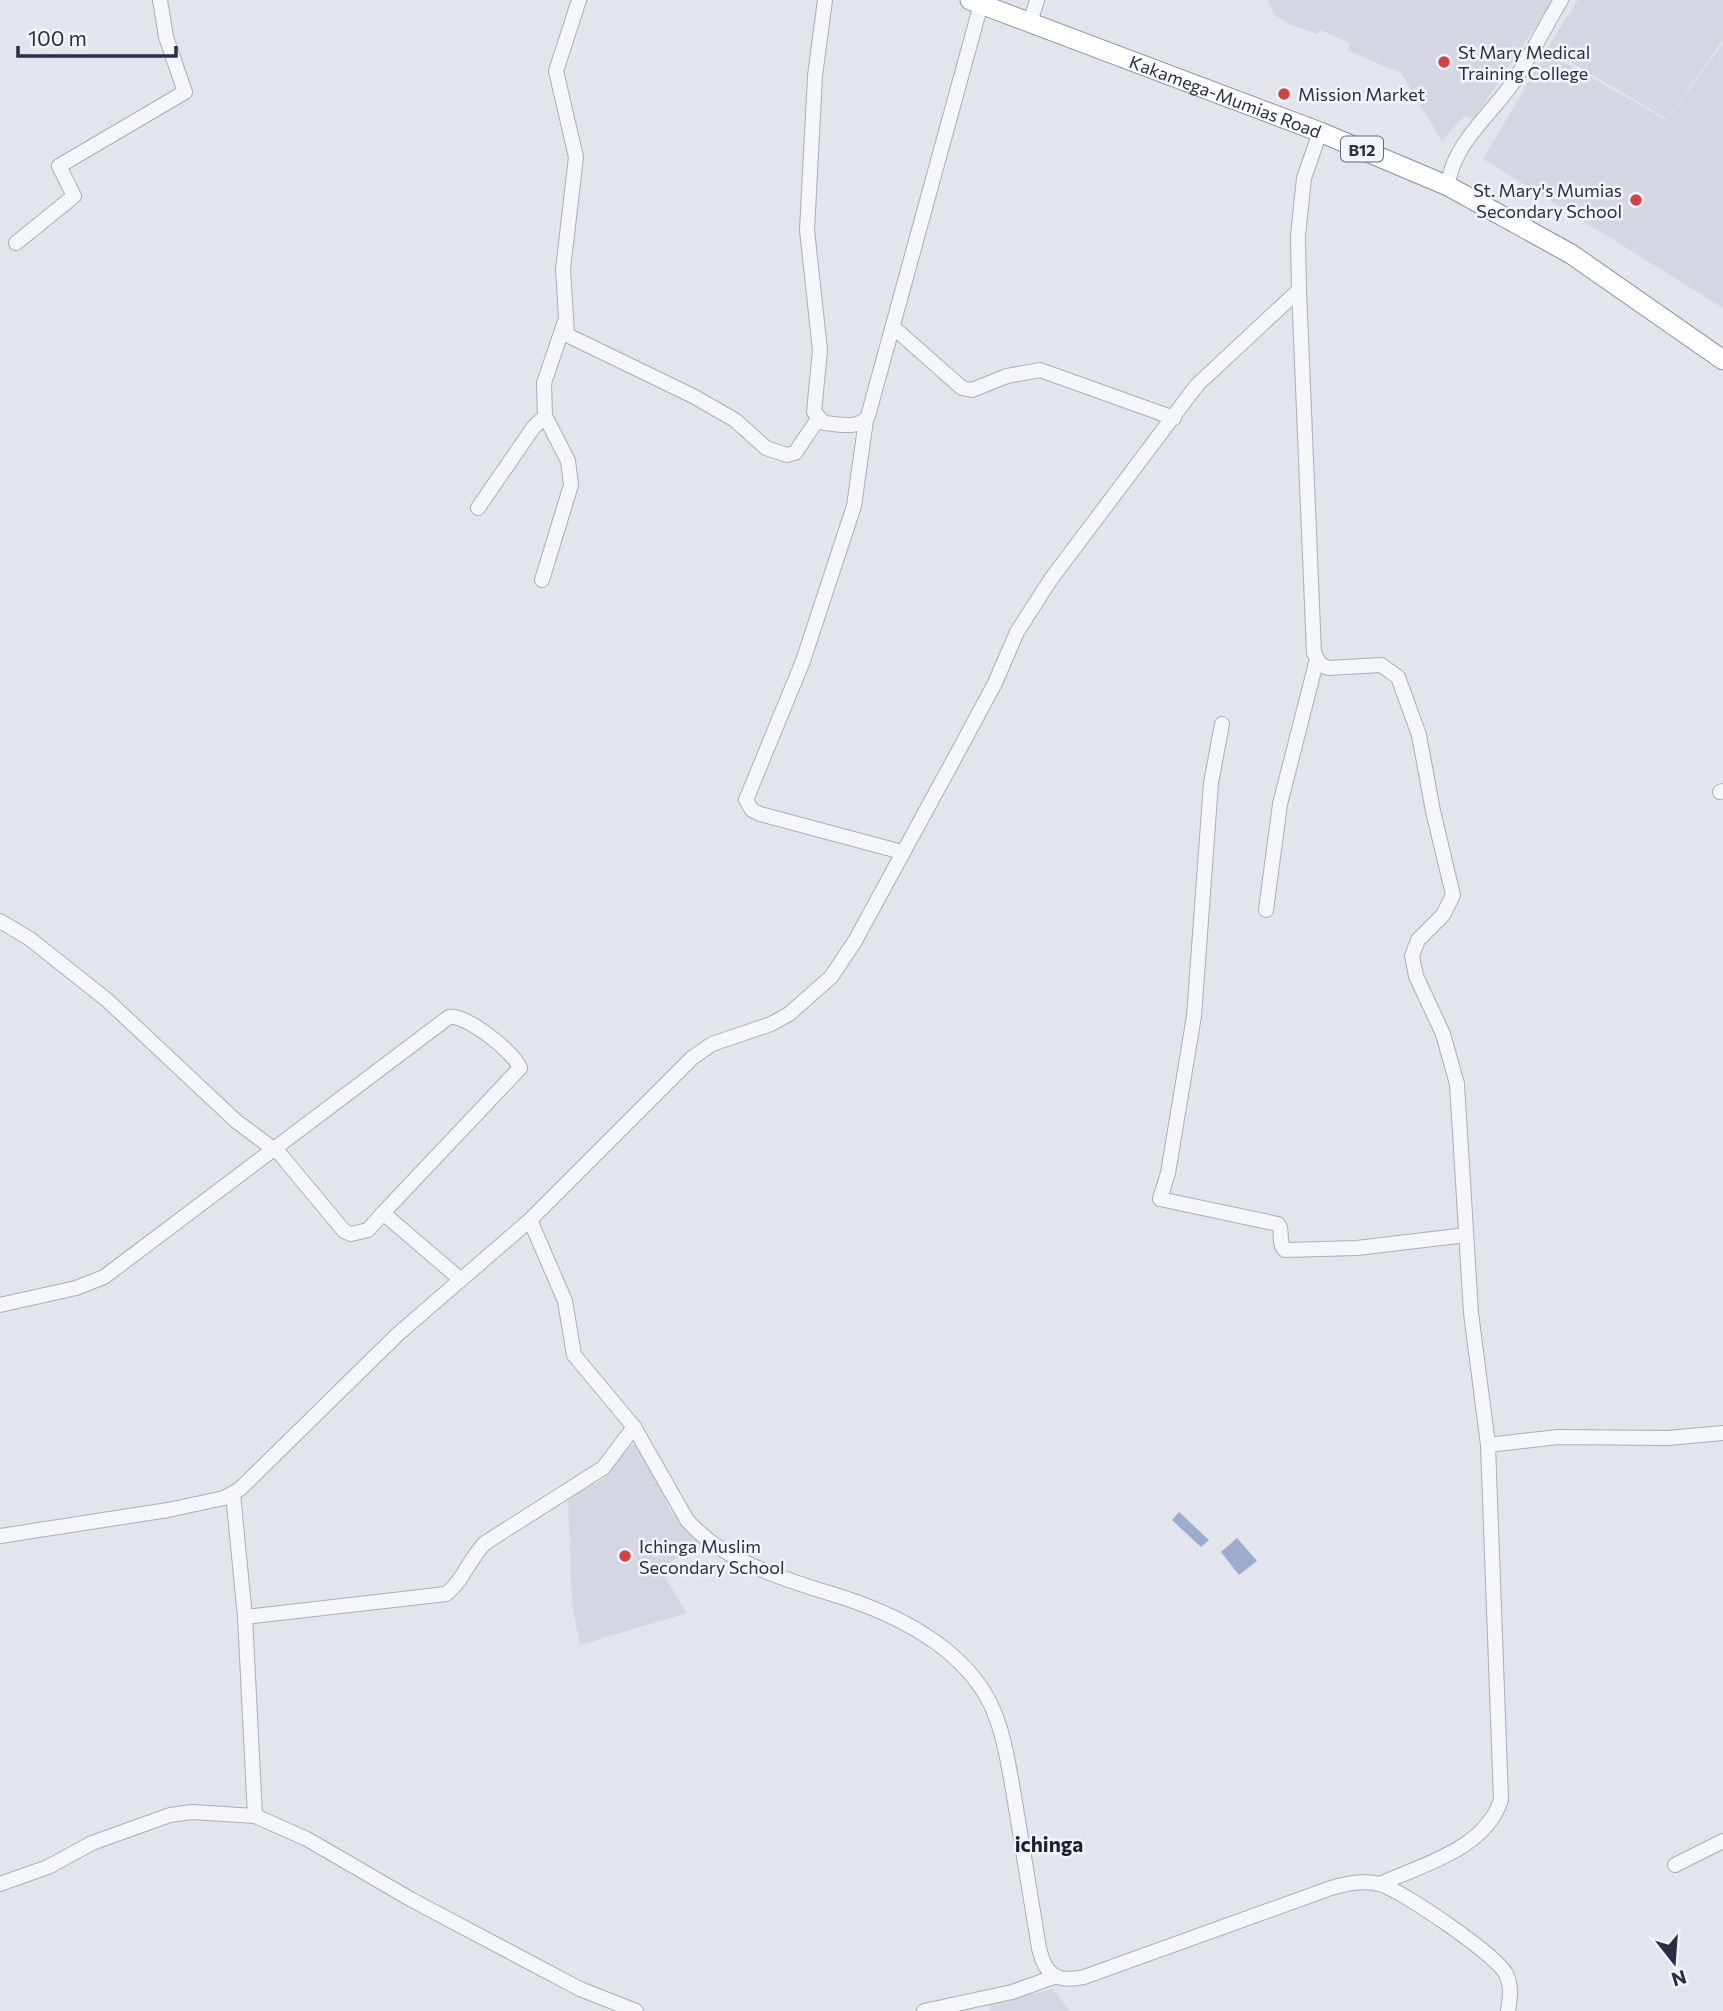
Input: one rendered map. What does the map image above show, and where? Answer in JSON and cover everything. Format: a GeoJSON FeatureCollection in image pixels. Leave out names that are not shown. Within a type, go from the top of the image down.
{"type":"FeatureCollection","features":[{"type":"Feature","properties":{"kind":"highway","name":"Kakamega-Mumias Road"},"geometry":{"type":"LineString","coordinates":[[975,2],[1320,132],[1448,186],[1493,208],[1571,254],[1723,360]]}},
{"type":"Feature","properties":{"kind":"street"},"geometry":{"type":"LineString","coordinates":[[16,243],[74,196],[60,166],[185,92],[166,37],[160,0]]}},
{"type":"Feature","properties":{"kind":"street"},"geometry":{"type":"LineString","coordinates":[[579,0],[556,71],[576,157],[563,270],[565,329],[570,339],[693,396],[735,420],[766,448],[787,455],[795,453],[818,419]]}},
{"type":"Feature","properties":{"kind":"street"},"geometry":{"type":"LineString","coordinates":[[825,0],[815,76],[807,230],[820,351],[814,412],[824,423],[854,425],[866,419]]}},
{"type":"Feature","properties":{"kind":"street"},"geometry":{"type":"LineString","coordinates":[[1030,23],[1037,0]]}},
{"type":"Feature","properties":{"kind":"street"},"geometry":{"type":"LineString","coordinates":[[1448,186],[1453,163],[1514,80],[1561,0]]}},
{"type":"Feature","properties":{"kind":"street"},"geometry":{"type":"LineString","coordinates":[[902,852],[760,814],[752,810],[746,800],[803,661],[854,506],[866,419],[893,327],[975,2]]}},
{"type":"Feature","properties":{"kind":"street"},"geometry":{"type":"LineString","coordinates":[[1320,132],[1304,178],[1298,236],[1314,653],[1328,668],[1373,665],[1391,669],[1398,677],[1419,735],[1431,802],[1453,895],[1443,915],[1418,940],[1412,956],[1416,976],[1443,1034],[1454,1071],[1471,1313],[1488,1446],[1501,1800],[1492,1821],[1471,1840],[1380,1884]]}},
{"type":"Feature","properties":{"kind":"street"},"geometry":{"type":"LineString","coordinates":[[0,1536],[169,1510],[233,1494],[398,1334],[530,1220],[692,1058],[712,1044],[771,1024],[789,1014],[822,988],[855,941],[995,683],[1017,632],[1103,506],[1197,386],[1299,290]]}},
{"type":"Feature","properties":{"kind":"street"},"geometry":{"type":"LineString","coordinates":[[541,580],[571,485],[569,461],[545,416],[544,383],[566,320]]}},
{"type":"Feature","properties":{"kind":"street"},"geometry":{"type":"LineString","coordinates":[[893,327],[962,388],[972,390],[1006,376],[1040,370],[1174,418]]}},
{"type":"Feature","properties":{"kind":"street"},"geometry":{"type":"LineString","coordinates":[[478,509],[527,437],[545,416]]}},
{"type":"Feature","properties":{"kind":"street"},"geometry":{"type":"LineString","coordinates":[[1266,910],[1280,804],[1317,659]]}},
{"type":"Feature","properties":{"kind":"street"},"geometry":{"type":"LineString","coordinates":[[1222,724],[1211,783],[1194,1016],[1168,1173],[1160,1199],[1278,1224],[1281,1229],[1280,1243],[1285,1250],[1357,1248],[1466,1235]]}},
{"type":"Feature","properties":{"kind":"street"},"geometry":{"type":"LineString","coordinates":[[0,921],[30,939],[107,1000],[236,1121],[274,1150],[344,1231],[357,1234],[368,1230],[520,1069],[515,1059],[462,1017],[449,1017],[274,1150],[104,1277],[76,1288],[0,1305]]}},
{"type":"Feature","properties":{"kind":"street"},"geometry":{"type":"LineString","coordinates":[[383,1213],[460,1279]]}},
{"type":"Feature","properties":{"kind":"street"},"geometry":{"type":"LineString","coordinates":[[530,1220],[553,1268],[567,1308],[574,1355],[634,1427],[687,1520],[697,1531],[748,1563],[836,1595],[930,1637],[950,1652],[981,1687],[998,1722],[1039,1948],[1044,1965],[1054,1977],[1067,1981],[1084,1977],[1331,1888],[1356,1883],[1380,1884],[1417,1905],[1499,1963],[1506,1973],[1511,1990],[1508,2011]]}},
{"type":"Feature","properties":{"kind":"street"},"geometry":{"type":"LineString","coordinates":[[245,1617],[446,1594],[459,1584],[472,1556],[485,1543],[603,1468],[634,1427]]}},
{"type":"Feature","properties":{"kind":"street"},"geometry":{"type":"LineString","coordinates":[[1488,1446],[1558,1437],[1668,1438],[1723,1433]]}},
{"type":"Feature","properties":{"kind":"street"},"geometry":{"type":"LineString","coordinates":[[233,1494],[245,1617],[255,1816]]}},
{"type":"Feature","properties":{"kind":"street"},"geometry":{"type":"LineString","coordinates":[[0,1884],[48,1867],[92,1843],[170,1815],[192,1812],[255,1816],[307,1839],[412,1900],[580,1989],[636,2011]]}},
{"type":"Feature","properties":{"kind":"street"},"geometry":{"type":"LineString","coordinates":[[1675,1865],[1723,1841]]}},
{"type":"Feature","properties":{"kind":"street"},"geometry":{"type":"LineString","coordinates":[[924,2011],[1012,1992],[1054,1977]]}},
{"type":"Feature","properties":{"kind":"shaded area","name":"St Mary Medical Training College"},"geometry":{"type":"Polygon","coordinates":[[[1268,0],[1554,0],[1473,120],[1464,116],[1442,141],[1401,73],[1348,51],[1350,43],[1320,30],[1318,34],[1286,23],[1274,14],[1268,0]]]}},
{"type":"Feature","properties":{"kind":"shaded area"},"geometry":{"type":"Polygon","coordinates":[[[1578,0],[1723,0],[1723,40],[1667,119],[1547,48],[1578,0]]]}},
{"type":"Feature","properties":{"kind":"shaded area","name":"St. Mary's Mumias Secondary School"},"geometry":{"type":"Polygon","coordinates":[[[1723,43],[1723,308],[1483,159],[1546,52],[1667,120],[1723,43]]]}},
{"type":"Feature","properties":{"kind":"shaded area","name":"Ichinga Muslim Secondary School"},"geometry":{"type":"Polygon","coordinates":[[[634,1444],[643,1452],[671,1512],[700,1543],[660,1569],[687,1613],[580,1645],[572,1603],[568,1498],[605,1478],[624,1450],[634,1444]]]}},
{"type":"Feature","properties":{"kind":"shaded area"},"geometry":{"type":"Polygon","coordinates":[[[1053,1989],[1070,2011],[990,2011],[989,2004],[1053,1989]]]}},
{"type":"Feature","properties":{"kind":"water"},"geometry":{"type":"Polygon","coordinates":[[[1179,1512],[1209,1540],[1201,1547],[1172,1520],[1179,1512]]]}},
{"type":"Feature","properties":{"kind":"water"},"geometry":{"type":"Polygon","coordinates":[[[1237,1538],[1257,1561],[1239,1575],[1221,1552],[1237,1538]]]}},
{"type":"Feature","properties":{"kind":"place","name":"St Mary Medical Training College"},"geometry":{"type":"Point","coordinates":[1444,62]}},
{"type":"Feature","properties":{"kind":"place","name":"Mission Market"},"geometry":{"type":"Point","coordinates":[1284,94]}},
{"type":"Feature","properties":{"kind":"place","name":"St. Mary's Mumias Secondary School"},"geometry":{"type":"Point","coordinates":[1636,200]}},
{"type":"Feature","properties":{"kind":"place","name":"Ichinga Muslim Secondary School"},"geometry":{"type":"Point","coordinates":[625,1556]}},
{"type":"Feature","properties":{"kind":"district","name":"ichinga"},"geometry":{"type":"Point","coordinates":[1049,1843]}}]}
